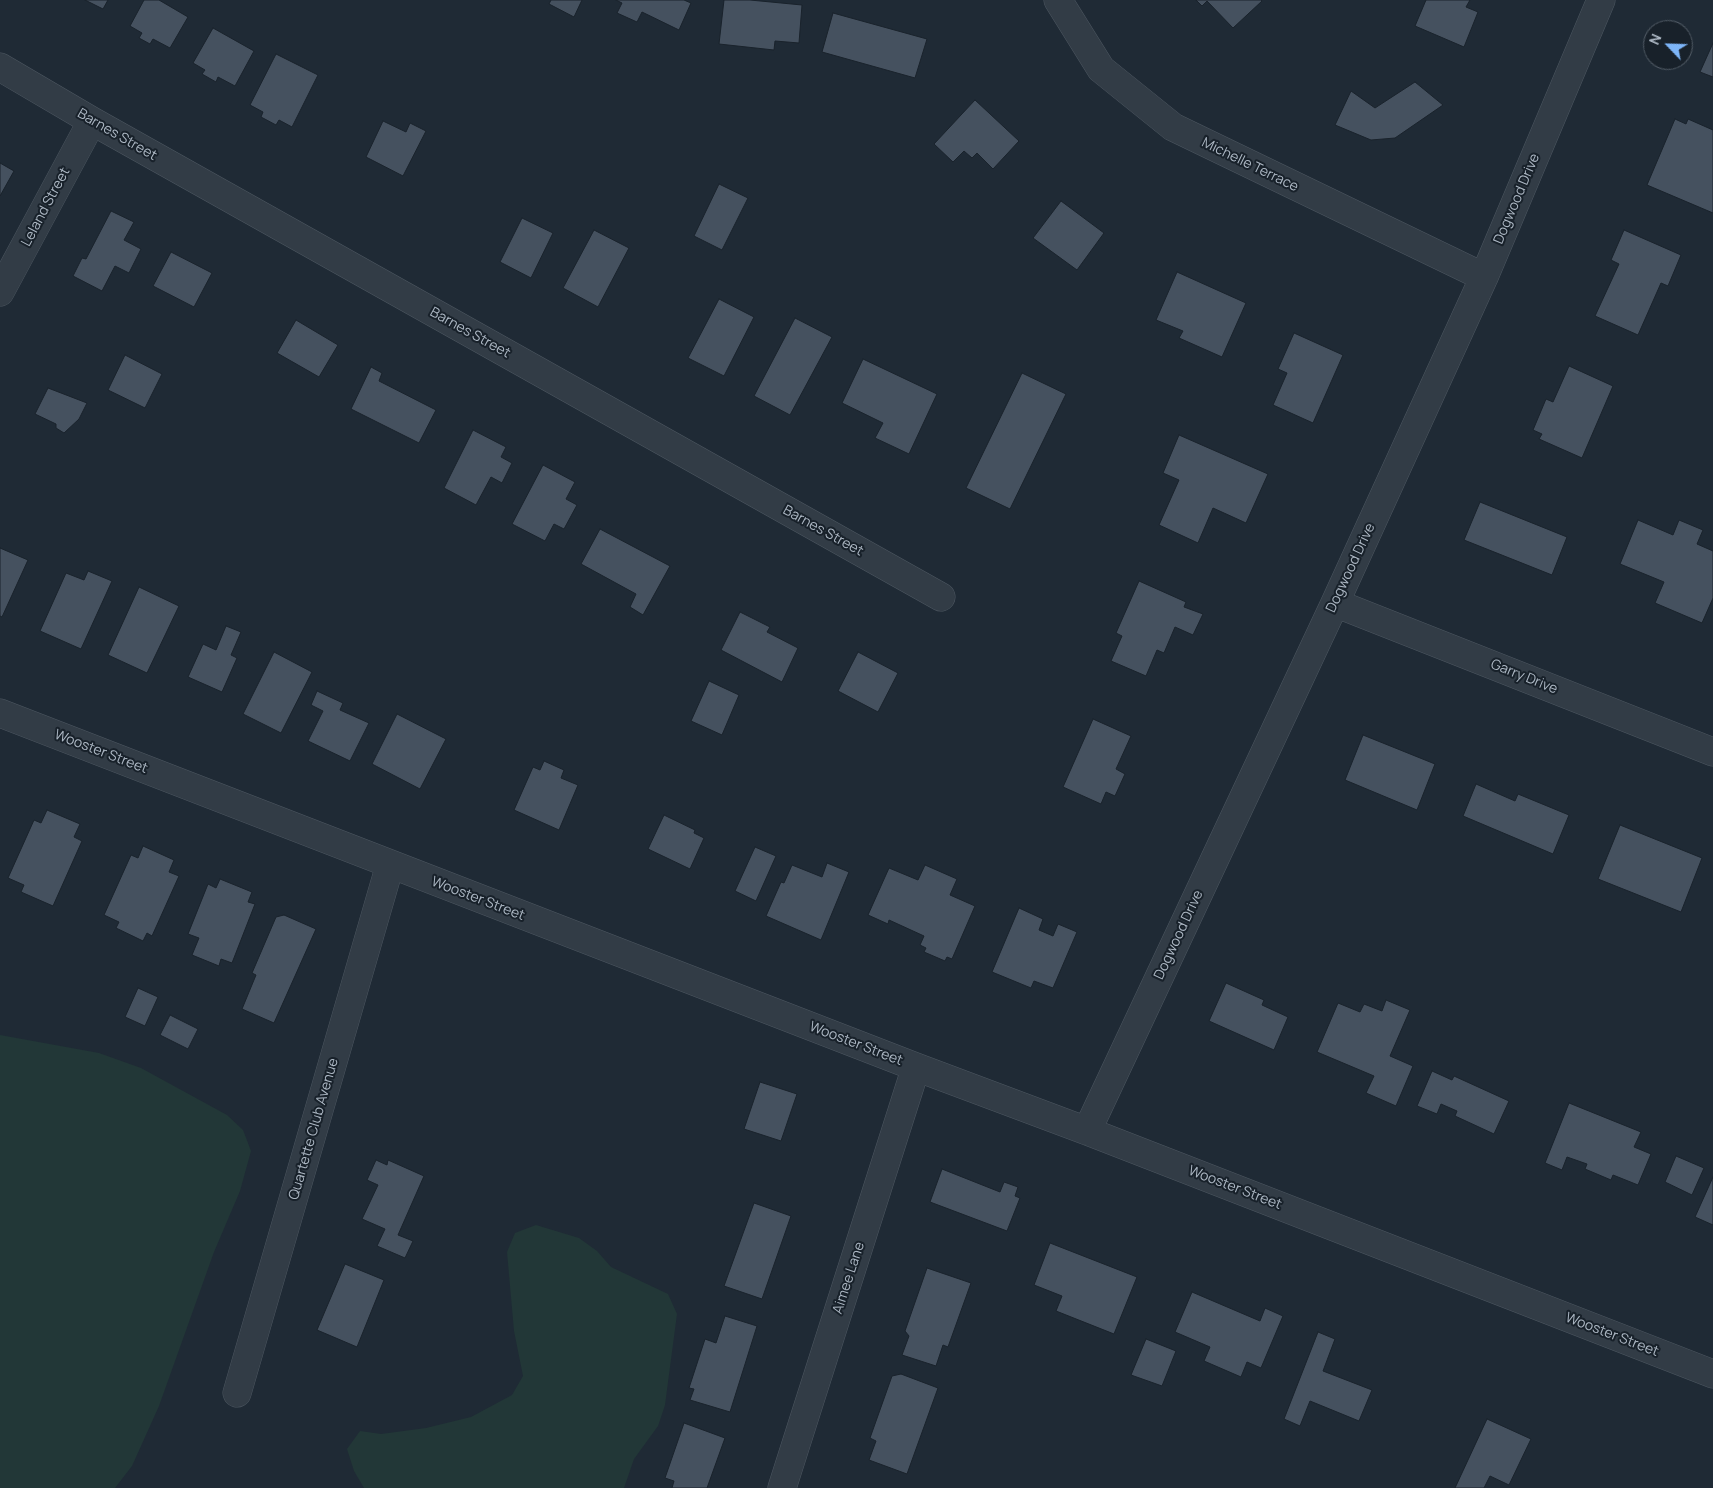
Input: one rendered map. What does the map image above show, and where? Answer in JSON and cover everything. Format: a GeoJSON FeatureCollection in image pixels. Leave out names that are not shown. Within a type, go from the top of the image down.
{"type":"FeatureCollection","features":[{"type":"Feature","properties":{"kind":"street","name":"Michelle Terrace"},"geometry":{"type":"LineString","coordinates":[[1058,0],[1101,69],[1173,127],[1484,278]]}},
{"type":"Feature","properties":{"kind":"street","name":"Dogwood Drive"},"geometry":{"type":"LineString","coordinates":[[1087,1131],[1335,603],[1484,278],[1601,0]]}},
{"type":"Feature","properties":{"kind":"street","name":"Barnes Street"},"geometry":{"type":"LineString","coordinates":[[0,67],[92,121],[941,598]]}},
{"type":"Feature","properties":{"kind":"street","name":"Leland Street"},"geometry":{"type":"LineString","coordinates":[[0,292],[92,121]]}},
{"type":"Feature","properties":{"kind":"street","name":"Garry Drive"},"geometry":{"type":"LineString","coordinates":[[1335,603],[1713,752]]}},
{"type":"Feature","properties":{"kind":"street","name":"Wooster Street"},"geometry":{"type":"LineString","coordinates":[[0,713],[1713,1374]]}},
{"type":"Feature","properties":{"kind":"street","name":"Quartette Club Avenue"},"geometry":{"type":"LineString","coordinates":[[237,1393],[390,865]]}},
{"type":"Feature","properties":{"kind":"street","name":"Aimee Lane"},"geometry":{"type":"LineString","coordinates":[[782,1488],[916,1067]]}},
{"type":"Feature","properties":{"kind":"green space"},"geometry":{"type":"Polygon","coordinates":[[[0,1035],[99,1053],[141,1068],[227,1115],[243,1130],[251,1151],[240,1191],[214,1252],[159,1406],[132,1466],[115,1488],[0,1488],[0,1035]]]}},
{"type":"Feature","properties":{"kind":"green space"},"geometry":{"type":"Polygon","coordinates":[[[536,1225],[579,1238],[597,1251],[611,1267],[668,1294],[677,1314],[665,1405],[658,1426],[634,1459],[624,1488],[364,1488],[354,1471],[347,1449],[360,1431],[381,1434],[426,1428],[471,1417],[512,1395],[523,1376],[514,1331],[507,1252],[515,1233],[536,1225]]]}},
{"type":"Feature","properties":{"kind":"building"},"geometry":{"type":"Polygon","coordinates":[[[85,0],[108,0],[103,9],[85,0]]]}},
{"type":"Feature","properties":{"kind":"building"},"geometry":{"type":"Polygon","coordinates":[[[144,0],[159,0],[188,17],[170,48],[153,39],[150,44],[139,38],[142,33],[130,26],[144,0]]]}},
{"type":"Feature","properties":{"kind":"building"},"geometry":{"type":"Polygon","coordinates":[[[551,0],[582,0],[574,17],[549,4],[551,0]]]}},
{"type":"Feature","properties":{"kind":"building"},"geometry":{"type":"Polygon","coordinates":[[[616,0],[684,0],[691,3],[679,30],[642,12],[637,22],[617,13],[622,3],[616,0]]]}},
{"type":"Feature","properties":{"kind":"building"},"geometry":{"type":"Polygon","coordinates":[[[724,0],[750,0],[802,5],[799,43],[775,41],[774,50],[719,44],[724,0]]]}},
{"type":"Feature","properties":{"kind":"building"},"geometry":{"type":"Polygon","coordinates":[[[1196,0],[1262,1],[1233,28],[1207,1],[1202,6],[1196,0]]]}},
{"type":"Feature","properties":{"kind":"building"},"geometry":{"type":"Polygon","coordinates":[[[1426,0],[1470,0],[1466,7],[1478,12],[1464,47],[1415,26],[1426,0]]]}},
{"type":"Feature","properties":{"kind":"building"},"geometry":{"type":"Polygon","coordinates":[[[833,13],[927,39],[915,78],[822,52],[833,13]]]}},
{"type":"Feature","properties":{"kind":"building"},"geometry":{"type":"Polygon","coordinates":[[[213,28],[254,51],[235,86],[218,77],[216,82],[202,74],[205,70],[193,63],[213,28]]]}},
{"type":"Feature","properties":{"kind":"building"},"geometry":{"type":"Polygon","coordinates":[[[1713,43],[1713,77],[1700,72],[1713,43]]]}},
{"type":"Feature","properties":{"kind":"building"},"geometry":{"type":"Polygon","coordinates":[[[276,54],[318,75],[292,127],[279,120],[276,125],[261,117],[263,112],[250,105],[276,54]]]}},
{"type":"Feature","properties":{"kind":"building"},"geometry":{"type":"Polygon","coordinates":[[[1415,82],[1443,105],[1395,138],[1371,140],[1335,125],[1351,91],[1375,108],[1415,82]]]}},
{"type":"Feature","properties":{"kind":"building"},"geometry":{"type":"Polygon","coordinates":[[[975,100],[1019,141],[993,169],[977,153],[972,158],[964,151],[953,162],[934,144],[975,100]]]}},
{"type":"Feature","properties":{"kind":"building"},"geometry":{"type":"Polygon","coordinates":[[[1675,119],[1686,124],[1688,119],[1713,130],[1713,213],[1647,185],[1675,119]]]}},
{"type":"Feature","properties":{"kind":"building"},"geometry":{"type":"Polygon","coordinates":[[[383,121],[406,132],[410,123],[426,131],[403,176],[366,157],[383,121]]]}},
{"type":"Feature","properties":{"kind":"building"},"geometry":{"type":"Polygon","coordinates":[[[0,163],[14,171],[0,196],[0,163]]]}},
{"type":"Feature","properties":{"kind":"building"},"geometry":{"type":"Polygon","coordinates":[[[719,184],[748,198],[722,250],[694,236],[719,184]]]}},
{"type":"Feature","properties":{"kind":"building"},"geometry":{"type":"Polygon","coordinates":[[[1061,201],[1104,233],[1077,270],[1033,238],[1061,201]]]}},
{"type":"Feature","properties":{"kind":"building"},"geometry":{"type":"Polygon","coordinates":[[[111,211],[134,222],[124,240],[141,249],[129,273],[115,266],[102,291],[73,276],[82,258],[86,259],[111,211]]]}},
{"type":"Feature","properties":{"kind":"building"},"geometry":{"type":"Polygon","coordinates":[[[522,218],[553,233],[531,278],[500,262],[522,218]]]}},
{"type":"Feature","properties":{"kind":"building"},"geometry":{"type":"Polygon","coordinates":[[[594,230],[629,248],[598,307],[563,288],[594,230]]]}},
{"type":"Feature","properties":{"kind":"building"},"geometry":{"type":"Polygon","coordinates":[[[1624,230],[1681,255],[1668,286],[1661,283],[1638,335],[1595,316],[1619,264],[1611,260],[1624,230]]]}},
{"type":"Feature","properties":{"kind":"building"},"geometry":{"type":"Polygon","coordinates":[[[171,252],[212,273],[194,307],[153,286],[171,252]]]}},
{"type":"Feature","properties":{"kind":"building"},"geometry":{"type":"Polygon","coordinates":[[[1177,272],[1246,303],[1222,357],[1179,338],[1183,331],[1156,320],[1177,272]]]}},
{"type":"Feature","properties":{"kind":"building"},"geometry":{"type":"Polygon","coordinates":[[[719,299],[754,317],[724,376],[688,358],[719,299]]]}},
{"type":"Feature","properties":{"kind":"building"},"geometry":{"type":"Polygon","coordinates":[[[795,318],[832,337],[790,415],[754,396],[795,318]]]}},
{"type":"Feature","properties":{"kind":"building"},"geometry":{"type":"Polygon","coordinates":[[[296,320],[338,345],[319,377],[277,353],[296,320]]]}},
{"type":"Feature","properties":{"kind":"building"},"geometry":{"type":"Polygon","coordinates":[[[1294,333],[1343,355],[1313,423],[1273,405],[1287,373],[1278,369],[1294,333]]]}},
{"type":"Feature","properties":{"kind":"building"},"geometry":{"type":"Polygon","coordinates":[[[125,355],[162,374],[145,408],[108,390],[125,355]]]}},
{"type":"Feature","properties":{"kind":"building"},"geometry":{"type":"Polygon","coordinates":[[[863,359],[937,394],[909,454],[875,438],[883,423],[842,403],[863,359]]]}},
{"type":"Feature","properties":{"kind":"building"},"geometry":{"type":"Polygon","coordinates":[[[1569,366],[1613,386],[1582,458],[1539,439],[1542,434],[1533,430],[1546,399],[1553,402],[1569,366]]]}},
{"type":"Feature","properties":{"kind":"building"},"geometry":{"type":"Polygon","coordinates":[[[371,367],[382,373],[379,381],[436,410],[419,443],[351,409],[371,367]]]}},
{"type":"Feature","properties":{"kind":"building"},"geometry":{"type":"Polygon","coordinates":[[[1022,373],[1066,394],[1010,509],[966,488],[1022,373]]]}},
{"type":"Feature","properties":{"kind":"building"},"geometry":{"type":"Polygon","coordinates":[[[48,388],[87,403],[79,419],[64,433],[56,428],[56,424],[35,414],[48,388]]]}},
{"type":"Feature","properties":{"kind":"building"},"geometry":{"type":"Polygon","coordinates":[[[473,430],[506,447],[501,457],[512,463],[502,483],[491,477],[476,505],[444,488],[473,430]]]}},
{"type":"Feature","properties":{"kind":"building"},"geometry":{"type":"Polygon","coordinates":[[[1179,435],[1268,474],[1246,523],[1213,508],[1198,543],[1159,525],[1179,480],[1163,473],[1179,435]]]}},
{"type":"Feature","properties":{"kind":"building"},"geometry":{"type":"Polygon","coordinates":[[[543,465],[575,482],[566,499],[577,505],[564,529],[554,524],[545,541],[512,524],[543,465]]]}},
{"type":"Feature","properties":{"kind":"building"},"geometry":{"type":"Polygon","coordinates":[[[1480,502],[1567,537],[1552,575],[1464,540],[1480,502]]]}},
{"type":"Feature","properties":{"kind":"building"},"geometry":{"type":"Polygon","coordinates":[[[1638,520],[1673,535],[1679,520],[1703,530],[1697,544],[1713,551],[1713,598],[1702,623],[1655,603],[1664,582],[1620,564],[1638,520]]]}},
{"type":"Feature","properties":{"kind":"building"},"geometry":{"type":"Polygon","coordinates":[[[600,529],[670,566],[643,615],[630,607],[636,594],[581,564],[600,529]]]}},
{"type":"Feature","properties":{"kind":"building"},"geometry":{"type":"Polygon","coordinates":[[[0,548],[28,560],[2,617],[0,616],[0,548]]]}},
{"type":"Feature","properties":{"kind":"building"},"geometry":{"type":"Polygon","coordinates":[[[88,571],[112,581],[81,649],[40,631],[66,573],[84,580],[88,571]]]}},
{"type":"Feature","properties":{"kind":"building"},"geometry":{"type":"Polygon","coordinates":[[[1139,581],[1186,602],[1184,607],[1203,614],[1193,635],[1175,627],[1164,653],[1157,650],[1146,676],[1111,661],[1122,636],[1116,633],[1139,581]]]}},
{"type":"Feature","properties":{"kind":"building"},"geometry":{"type":"Polygon","coordinates":[[[139,587],[179,606],[147,673],[108,655],[139,587]]]}},
{"type":"Feature","properties":{"kind":"building"},"geometry":{"type":"Polygon","coordinates":[[[740,612],[770,627],[767,632],[798,648],[782,682],[721,650],[740,612]]]}},
{"type":"Feature","properties":{"kind":"building"},"geometry":{"type":"Polygon","coordinates":[[[226,626],[241,632],[231,655],[237,658],[222,692],[188,677],[203,644],[216,650],[226,626]]]}},
{"type":"Feature","properties":{"kind":"building"},"geometry":{"type":"Polygon","coordinates":[[[274,652],[312,672],[281,733],[243,714],[274,652]]]}},
{"type":"Feature","properties":{"kind":"building"},"geometry":{"type":"Polygon","coordinates":[[[858,652],[898,673],[878,712],[838,691],[858,652]]]}},
{"type":"Feature","properties":{"kind":"building"},"geometry":{"type":"Polygon","coordinates":[[[709,681],[739,695],[722,735],[691,721],[709,681]]]}},
{"type":"Feature","properties":{"kind":"building"},"geometry":{"type":"Polygon","coordinates":[[[317,691],[343,703],[340,710],[369,723],[350,761],[308,741],[323,711],[311,705],[317,691]]]}},
{"type":"Feature","properties":{"kind":"building"},"geometry":{"type":"Polygon","coordinates":[[[397,714],[446,739],[420,789],[372,764],[397,714]]]}},
{"type":"Feature","properties":{"kind":"building"},"geometry":{"type":"Polygon","coordinates":[[[1093,719],[1131,736],[1116,769],[1125,774],[1115,796],[1106,792],[1101,804],[1063,787],[1093,719]]]}},
{"type":"Feature","properties":{"kind":"building"},"geometry":{"type":"Polygon","coordinates":[[[1363,735],[1435,764],[1417,810],[1345,780],[1363,735]]]}},
{"type":"Feature","properties":{"kind":"building"},"geometry":{"type":"Polygon","coordinates":[[[544,761],[564,770],[561,778],[578,785],[559,830],[514,810],[533,767],[540,770],[544,761]]]}},
{"type":"Feature","properties":{"kind":"building"},"geometry":{"type":"Polygon","coordinates":[[[1476,784],[1515,801],[1518,794],[1569,815],[1553,854],[1463,816],[1476,784]]]}},
{"type":"Feature","properties":{"kind":"building"},"geometry":{"type":"Polygon","coordinates":[[[47,810],[80,824],[74,837],[82,841],[53,906],[21,892],[24,885],[8,878],[34,820],[41,823],[47,810]]]}},
{"type":"Feature","properties":{"kind":"building"},"geometry":{"type":"Polygon","coordinates":[[[664,815],[695,830],[694,833],[704,838],[690,869],[648,849],[664,815]]]}},
{"type":"Feature","properties":{"kind":"building"},"geometry":{"type":"Polygon","coordinates":[[[1620,825],[1702,858],[1681,912],[1598,879],[1620,825]]]}},
{"type":"Feature","properties":{"kind":"building"},"geometry":{"type":"Polygon","coordinates":[[[143,846],[174,860],[169,872],[179,876],[152,936],[147,933],[143,941],[116,928],[119,922],[104,915],[131,855],[138,858],[143,846]]]}},
{"type":"Feature","properties":{"kind":"building"},"geometry":{"type":"Polygon","coordinates":[[[755,847],[776,856],[756,901],[735,891],[755,847]]]}},
{"type":"Feature","properties":{"kind":"building"},"geometry":{"type":"Polygon","coordinates":[[[827,863],[849,872],[821,940],[766,916],[781,882],[784,883],[792,865],[822,877],[827,863]]]}},
{"type":"Feature","properties":{"kind":"building"},"geometry":{"type":"Polygon","coordinates":[[[925,865],[957,879],[950,895],[975,906],[952,959],[947,957],[945,961],[924,952],[926,948],[920,945],[924,936],[889,920],[888,924],[868,915],[889,868],[918,880],[925,865]]]}},
{"type":"Feature","properties":{"kind":"building"},"geometry":{"type":"Polygon","coordinates":[[[220,879],[252,892],[248,902],[255,904],[232,963],[221,959],[219,966],[192,955],[199,938],[188,934],[208,884],[216,888],[220,879]]]}},
{"type":"Feature","properties":{"kind":"building"},"geometry":{"type":"Polygon","coordinates":[[[1019,908],[1043,919],[1039,930],[1053,936],[1058,924],[1077,932],[1053,988],[1034,981],[1031,988],[992,972],[1019,908]]]}},
{"type":"Feature","properties":{"kind":"building"},"geometry":{"type":"Polygon","coordinates":[[[284,915],[316,929],[274,1023],[242,1009],[256,975],[252,973],[276,917],[284,915]]]}},
{"type":"Feature","properties":{"kind":"building"},"geometry":{"type":"Polygon","coordinates":[[[1226,983],[1264,1000],[1262,1005],[1288,1017],[1274,1050],[1209,1021],[1226,983]]]}},
{"type":"Feature","properties":{"kind":"building"},"geometry":{"type":"Polygon","coordinates":[[[138,988],[158,997],[145,1026],[125,1017],[138,988]]]}},
{"type":"Feature","properties":{"kind":"building"},"geometry":{"type":"Polygon","coordinates":[[[1386,1000],[1410,1010],[1390,1056],[1413,1066],[1396,1106],[1366,1093],[1374,1076],[1317,1052],[1338,1003],[1360,1012],[1364,1004],[1382,1011],[1386,1000]]]}},
{"type":"Feature","properties":{"kind":"building"},"geometry":{"type":"Polygon","coordinates":[[[170,1015],[198,1029],[188,1049],[160,1035],[170,1015]]]}},
{"type":"Feature","properties":{"kind":"building"},"geometry":{"type":"Polygon","coordinates":[[[1432,1071],[1452,1080],[1454,1076],[1509,1101],[1494,1134],[1455,1116],[1457,1111],[1441,1104],[1437,1114],[1417,1106],[1432,1071]]]}},
{"type":"Feature","properties":{"kind":"building"},"geometry":{"type":"Polygon","coordinates":[[[760,1082],[797,1094],[781,1141],[744,1129],[760,1082]]]}},
{"type":"Feature","properties":{"kind":"building"},"geometry":{"type":"Polygon","coordinates":[[[1569,1103],[1641,1132],[1634,1147],[1651,1154],[1638,1185],[1613,1175],[1611,1180],[1585,1169],[1587,1164],[1567,1157],[1562,1170],[1545,1163],[1569,1103]]]}},
{"type":"Feature","properties":{"kind":"building"},"geometry":{"type":"Polygon","coordinates":[[[1676,1156],[1704,1168],[1692,1195],[1665,1182],[1676,1156]]]}},
{"type":"Feature","properties":{"kind":"building"},"geometry":{"type":"Polygon","coordinates":[[[376,1160],[387,1165],[388,1160],[424,1176],[398,1235],[413,1241],[405,1258],[377,1246],[385,1229],[362,1219],[378,1185],[367,1180],[376,1160]]]}},
{"type":"Feature","properties":{"kind":"building"},"geometry":{"type":"Polygon","coordinates":[[[942,1169],[1000,1192],[1004,1182],[1018,1187],[1015,1196],[1020,1198],[1007,1231],[930,1202],[942,1169]]]}},
{"type":"Feature","properties":{"kind":"building"},"geometry":{"type":"Polygon","coordinates":[[[1713,1177],[1713,1225],[1695,1217],[1713,1177]]]}},
{"type":"Feature","properties":{"kind":"building"},"geometry":{"type":"Polygon","coordinates":[[[754,1203],[791,1216],[762,1299],[724,1286],[754,1203]]]}},
{"type":"Feature","properties":{"kind":"building"},"geometry":{"type":"Polygon","coordinates":[[[1050,1243],[1137,1277],[1114,1334],[1056,1311],[1062,1296],[1034,1285],[1050,1243]]]}},
{"type":"Feature","properties":{"kind":"building"},"geometry":{"type":"Polygon","coordinates":[[[345,1264],[384,1280],[357,1347],[317,1330],[345,1264]]]}},
{"type":"Feature","properties":{"kind":"building"},"geometry":{"type":"Polygon","coordinates":[[[927,1268],[971,1283],[948,1347],[943,1345],[936,1366],[902,1355],[909,1336],[905,1331],[927,1268]]]}},
{"type":"Feature","properties":{"kind":"building"},"geometry":{"type":"Polygon","coordinates":[[[1192,1292],[1260,1321],[1265,1308],[1283,1316],[1261,1368],[1247,1362],[1241,1377],[1204,1361],[1210,1347],[1175,1332],[1192,1292]]]}},
{"type":"Feature","properties":{"kind":"building"},"geometry":{"type":"Polygon","coordinates":[[[725,1316],[757,1326],[730,1412],[690,1400],[694,1389],[689,1388],[705,1339],[716,1343],[725,1316]]]}},
{"type":"Feature","properties":{"kind":"building"},"geometry":{"type":"Polygon","coordinates":[[[1318,1332],[1335,1339],[1323,1371],[1372,1390],[1359,1421],[1310,1401],[1300,1426],[1284,1419],[1318,1332]]]}},
{"type":"Feature","properties":{"kind":"building"},"geometry":{"type":"Polygon","coordinates":[[[1146,1339],[1176,1351],[1162,1386],[1131,1375],[1146,1339]]]}},
{"type":"Feature","properties":{"kind":"building"},"geometry":{"type":"Polygon","coordinates":[[[901,1374],[938,1388],[907,1474],[869,1460],[876,1441],[870,1438],[892,1376],[901,1374]]]}},
{"type":"Feature","properties":{"kind":"building"},"geometry":{"type":"Polygon","coordinates":[[[1487,1419],[1531,1439],[1509,1485],[1490,1476],[1484,1488],[1455,1488],[1487,1419]]]}},
{"type":"Feature","properties":{"kind":"building"},"geometry":{"type":"Polygon","coordinates":[[[684,1423],[725,1438],[707,1488],[672,1488],[674,1481],[665,1478],[684,1423]]]}}]}
